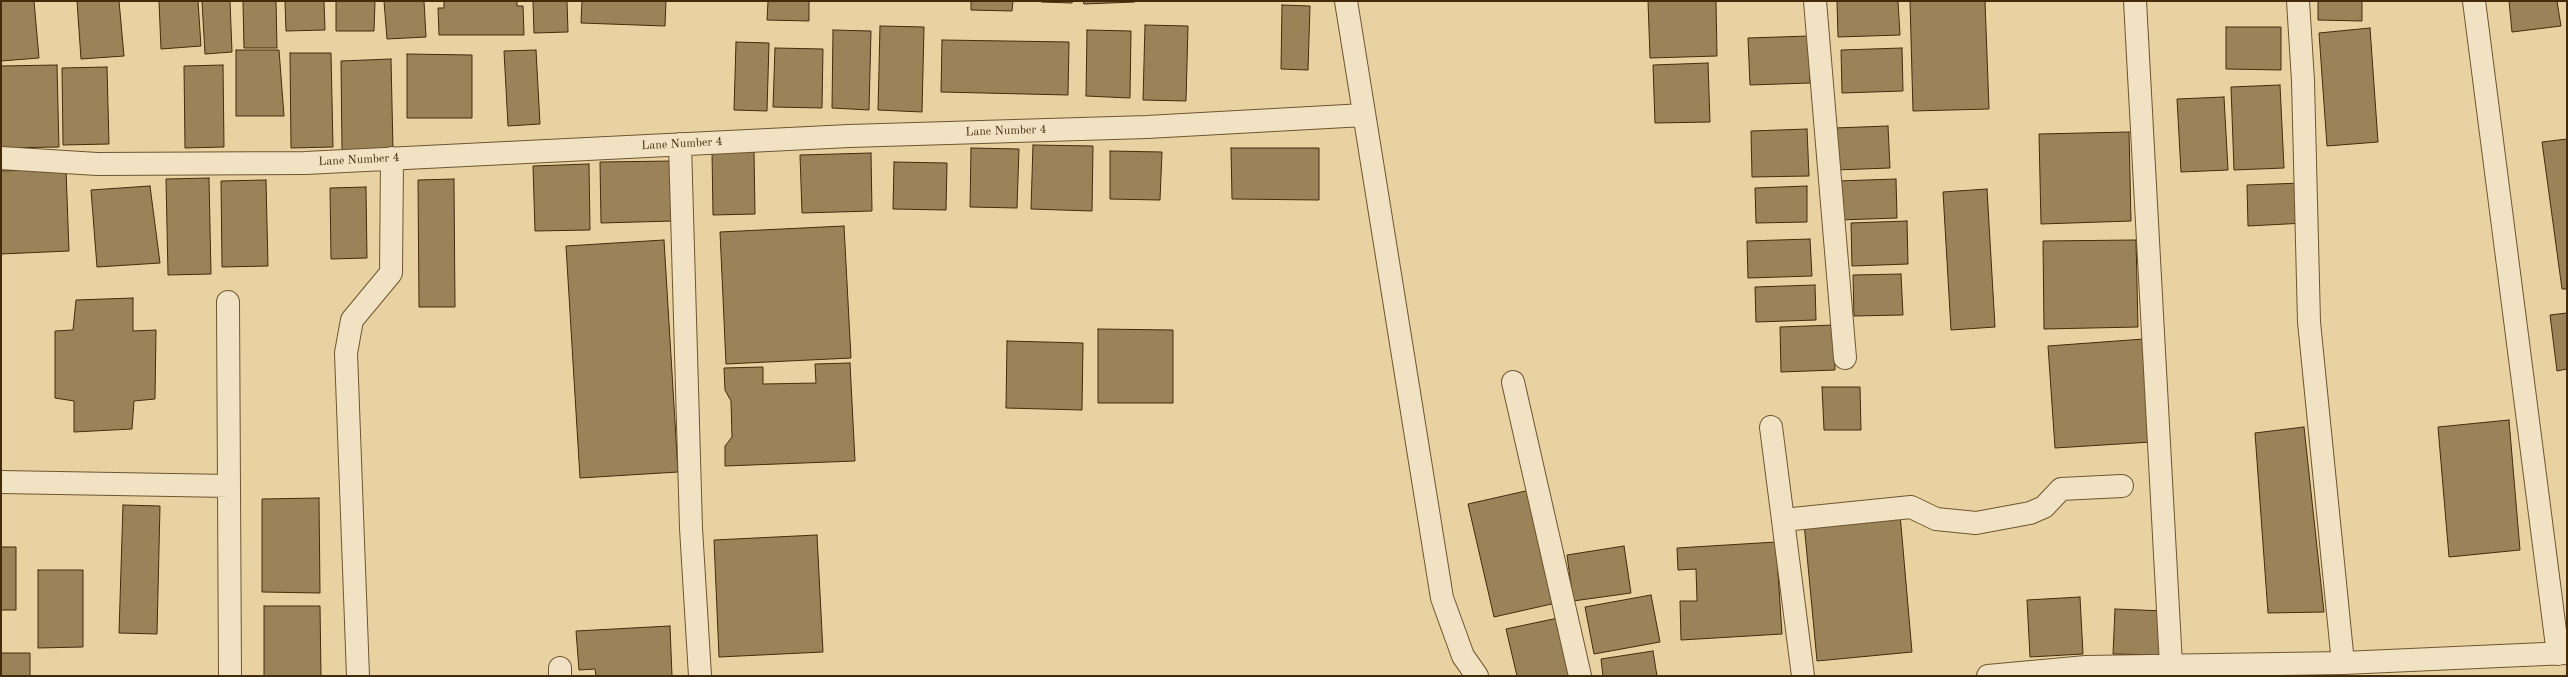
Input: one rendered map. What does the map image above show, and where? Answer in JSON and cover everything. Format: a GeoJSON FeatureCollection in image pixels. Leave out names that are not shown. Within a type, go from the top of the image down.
{"type":"FeatureCollection","features":[{"type":"Feature","properties":{"kind":"street"},"geometry":{"type":"LineString","coordinates":[[1346,1],[1442,598],[1463,656],[1477,676]]}},
{"type":"Feature","properties":{"kind":"street"},"geometry":{"type":"LineString","coordinates":[[1815,1],[1845,358]]}},
{"type":"Feature","properties":{"kind":"street"},"geometry":{"type":"LineString","coordinates":[[2135,1],[2172,665]]}},
{"type":"Feature","properties":{"kind":"street"},"geometry":{"type":"LineString","coordinates":[[2298,1],[2303,81],[2309,322],[2343,663]]}},
{"type":"Feature","properties":{"kind":"street"},"geometry":{"type":"LineString","coordinates":[[1988,676],[2172,665],[2343,663],[2563,653],[2474,1]]}},
{"type":"Feature","properties":{"kind":"street","name":"Lane Number 4"},"geometry":{"type":"LineString","coordinates":[[1,158],[105,164],[305,162],[680,144],[1148,127],[1364,115]]}},
{"type":"Feature","properties":{"kind":"street"},"geometry":{"type":"LineString","coordinates":[[680,144],[691,528],[700,676]]}},
{"type":"Feature","properties":{"kind":"street"},"geometry":{"type":"LineString","coordinates":[[358,676],[346,353],[352,320],[392,273],[392,158]]}},
{"type":"Feature","properties":{"kind":"street"},"geometry":{"type":"LineString","coordinates":[[228,302],[230,676]]}},
{"type":"Feature","properties":{"kind":"street"},"geometry":{"type":"LineString","coordinates":[[1513,382],[1580,676]]}},
{"type":"Feature","properties":{"kind":"street"},"geometry":{"type":"LineString","coordinates":[[1771,427],[1803,676]]}},
{"type":"Feature","properties":{"kind":"street"},"geometry":{"type":"LineString","coordinates":[[1,482],[228,486]]}},
{"type":"Feature","properties":{"kind":"street"},"geometry":{"type":"LineString","coordinates":[[1783,520],[1911,506],[1936,519],[1976,523],[2030,513],[2044,507],[2061,489],[2122,486]]}},
{"type":"Feature","properties":{"kind":"building"},"geometry":{"type":"Polygon","coordinates":[[[1,1],[34,1],[39,58],[1,61],[1,1]]]}},
{"type":"Feature","properties":{"kind":"building"},"geometry":{"type":"Polygon","coordinates":[[[77,1],[119,1],[124,56],[81,59],[77,1]]]}},
{"type":"Feature","properties":{"kind":"building"},"geometry":{"type":"Polygon","coordinates":[[[159,1],[198,1],[201,46],[161,49],[159,1]]]}},
{"type":"Feature","properties":{"kind":"building"},"geometry":{"type":"Polygon","coordinates":[[[202,1],[230,1],[232,52],[205,54],[202,1]]]}},
{"type":"Feature","properties":{"kind":"building"},"geometry":{"type":"Polygon","coordinates":[[[243,1],[276,1],[277,48],[244,48],[243,1]]]}},
{"type":"Feature","properties":{"kind":"building"},"geometry":{"type":"Polygon","coordinates":[[[285,1],[324,1],[325,30],[286,31],[285,1]]]}},
{"type":"Feature","properties":{"kind":"building"},"geometry":{"type":"Polygon","coordinates":[[[336,1],[375,1],[374,31],[336,31],[336,1]]]}},
{"type":"Feature","properties":{"kind":"building"},"geometry":{"type":"Polygon","coordinates":[[[384,1],[424,1],[426,37],[387,39],[384,1]]]}},
{"type":"Feature","properties":{"kind":"building"},"geometry":{"type":"Polygon","coordinates":[[[444,1],[517,1],[517,6],[523,6],[524,35],[439,35],[438,8],[444,8],[444,1]]]}},
{"type":"Feature","properties":{"kind":"building"},"geometry":{"type":"Polygon","coordinates":[[[533,1],[567,1],[568,32],[534,33],[533,1]]]}},
{"type":"Feature","properties":{"kind":"building"},"geometry":{"type":"Polygon","coordinates":[[[582,1],[666,1],[665,26],[581,23],[582,1]]]}},
{"type":"Feature","properties":{"kind":"building"},"geometry":{"type":"Polygon","coordinates":[[[768,1],[809,1],[809,21],[767,20],[768,1]]]}},
{"type":"Feature","properties":{"kind":"building"},"geometry":{"type":"Polygon","coordinates":[[[971,1],[1013,1],[1012,11],[971,10],[971,1]]]}},
{"type":"Feature","properties":{"kind":"building"},"geometry":{"type":"Polygon","coordinates":[[[1041,1],[1073,1],[1072,3],[1041,1]]]}},
{"type":"Feature","properties":{"kind":"building"},"geometry":{"type":"Polygon","coordinates":[[[1083,1],[1134,1],[1135,2],[1084,4],[1083,1]]]}},
{"type":"Feature","properties":{"kind":"building"},"geometry":{"type":"Polygon","coordinates":[[[1648,1],[1716,1],[1717,56],[1650,58],[1648,1]]]}},
{"type":"Feature","properties":{"kind":"building"},"geometry":{"type":"Polygon","coordinates":[[[1837,1],[1898,1],[1900,35],[1838,37],[1837,1]]]}},
{"type":"Feature","properties":{"kind":"building"},"geometry":{"type":"Polygon","coordinates":[[[1910,1],[1985,1],[1989,109],[1913,111],[1910,1]]]}},
{"type":"Feature","properties":{"kind":"building"},"geometry":{"type":"Polygon","coordinates":[[[2318,1],[2362,1],[2362,21],[2318,20],[2318,1]]]}},
{"type":"Feature","properties":{"kind":"building"},"geometry":{"type":"Polygon","coordinates":[[[2509,1],[2557,1],[2561,26],[2512,32],[2509,1]]]}},
{"type":"Feature","properties":{"kind":"building"},"geometry":{"type":"Polygon","coordinates":[[[1282,5],[1310,6],[1308,70],[1281,69],[1282,5]]]}},
{"type":"Feature","properties":{"kind":"building"},"geometry":{"type":"Polygon","coordinates":[[[1145,25],[1188,26],[1186,101],[1143,100],[1145,25]]]}},
{"type":"Feature","properties":{"kind":"building"},"geometry":{"type":"Polygon","coordinates":[[[880,26],[924,27],[922,112],[878,110],[880,26]]]}},
{"type":"Feature","properties":{"kind":"building"},"geometry":{"type":"Polygon","coordinates":[[[2226,27],[2281,27],[2281,70],[2226,69],[2226,27]]]}},
{"type":"Feature","properties":{"kind":"building"},"geometry":{"type":"Polygon","coordinates":[[[2370,28],[2378,142],[2327,146],[2319,33],[2370,28]]]}},
{"type":"Feature","properties":{"kind":"building"},"geometry":{"type":"Polygon","coordinates":[[[833,30],[871,31],[869,110],[832,108],[833,30]]]}},
{"type":"Feature","properties":{"kind":"building"},"geometry":{"type":"Polygon","coordinates":[[[1087,30],[1131,31],[1130,98],[1086,96],[1087,30]]]}},
{"type":"Feature","properties":{"kind":"building"},"geometry":{"type":"Polygon","coordinates":[[[1809,36],[1810,83],[1750,85],[1748,38],[1809,36]]]}},
{"type":"Feature","properties":{"kind":"building"},"geometry":{"type":"Polygon","coordinates":[[[942,40],[1069,42],[1068,95],[941,92],[942,40]]]}},
{"type":"Feature","properties":{"kind":"building"},"geometry":{"type":"Polygon","coordinates":[[[736,42],[769,43],[767,111],[734,110],[736,42]]]}},
{"type":"Feature","properties":{"kind":"building"},"geometry":{"type":"Polygon","coordinates":[[[775,48],[823,49],[822,108],[773,107],[775,48]]]}},
{"type":"Feature","properties":{"kind":"building"},"geometry":{"type":"Polygon","coordinates":[[[1902,48],[1903,91],[1842,93],[1841,50],[1902,48]]]}},
{"type":"Feature","properties":{"kind":"building"},"geometry":{"type":"Polygon","coordinates":[[[236,50],[279,50],[284,116],[236,116],[236,50]]]}},
{"type":"Feature","properties":{"kind":"building"},"geometry":{"type":"Polygon","coordinates":[[[536,50],[540,124],[508,126],[504,51],[536,50]]]}},
{"type":"Feature","properties":{"kind":"building"},"geometry":{"type":"Polygon","coordinates":[[[290,53],[331,53],[333,147],[291,148],[290,53]]]}},
{"type":"Feature","properties":{"kind":"building"},"geometry":{"type":"Polygon","coordinates":[[[407,54],[472,55],[472,118],[407,118],[407,54]]]}},
{"type":"Feature","properties":{"kind":"building"},"geometry":{"type":"Polygon","coordinates":[[[391,59],[393,150],[342,151],[341,61],[391,59]]]}},
{"type":"Feature","properties":{"kind":"building"},"geometry":{"type":"Polygon","coordinates":[[[1708,63],[1710,122],[1655,123],[1653,65],[1708,63]]]}},
{"type":"Feature","properties":{"kind":"building"},"geometry":{"type":"Polygon","coordinates":[[[57,65],[59,147],[1,148],[1,66],[57,65]]]}},
{"type":"Feature","properties":{"kind":"building"},"geometry":{"type":"Polygon","coordinates":[[[223,65],[224,147],[185,148],[184,66],[223,65]]]}},
{"type":"Feature","properties":{"kind":"building"},"geometry":{"type":"Polygon","coordinates":[[[107,67],[109,144],[63,145],[62,68],[107,67]]]}},
{"type":"Feature","properties":{"kind":"building"},"geometry":{"type":"Polygon","coordinates":[[[2280,85],[2284,168],[2234,170],[2231,87],[2280,85]]]}},
{"type":"Feature","properties":{"kind":"building"},"geometry":{"type":"Polygon","coordinates":[[[2224,97],[2228,170],[2181,172],[2177,99],[2224,97]]]}},
{"type":"Feature","properties":{"kind":"building"},"geometry":{"type":"Polygon","coordinates":[[[1888,126],[1890,168],[1835,170],[1834,128],[1888,126]]]}},
{"type":"Feature","properties":{"kind":"building"},"geometry":{"type":"Polygon","coordinates":[[[1807,129],[1809,176],[1752,177],[1751,131],[1807,129]]]}},
{"type":"Feature","properties":{"kind":"building"},"geometry":{"type":"Polygon","coordinates":[[[2129,132],[2131,221],[2041,224],[2039,134],[2129,132]]]}},
{"type":"Feature","properties":{"kind":"building"},"geometry":{"type":"Polygon","coordinates":[[[2567,139],[2567,289],[2562,289],[2542,142],[2567,139]]]}},
{"type":"Feature","properties":{"kind":"building"},"geometry":{"type":"Polygon","coordinates":[[[1033,145],[1093,146],[1092,211],[1031,209],[1033,145]]]}},
{"type":"Feature","properties":{"kind":"building"},"geometry":{"type":"Polygon","coordinates":[[[971,148],[1019,149],[1017,208],[970,207],[971,148]]]}},
{"type":"Feature","properties":{"kind":"building"},"geometry":{"type":"Polygon","coordinates":[[[1231,148],[1319,148],[1319,200],[1232,199],[1231,148]]]}},
{"type":"Feature","properties":{"kind":"building"},"geometry":{"type":"Polygon","coordinates":[[[754,151],[755,214],[713,215],[712,152],[754,151]]]}},
{"type":"Feature","properties":{"kind":"building"},"geometry":{"type":"Polygon","coordinates":[[[1110,151],[1162,152],[1160,200],[1110,199],[1110,151]]]}},
{"type":"Feature","properties":{"kind":"building"},"geometry":{"type":"Polygon","coordinates":[[[871,153],[872,211],[802,213],[800,155],[871,153]]]}},
{"type":"Feature","properties":{"kind":"building"},"geometry":{"type":"Polygon","coordinates":[[[672,161],[674,221],[601,223],[600,162],[672,161]]]}},
{"type":"Feature","properties":{"kind":"building"},"geometry":{"type":"Polygon","coordinates":[[[894,162],[947,163],[946,210],[893,209],[894,162]]]}},
{"type":"Feature","properties":{"kind":"building"},"geometry":{"type":"Polygon","coordinates":[[[589,164],[590,230],[535,231],[533,166],[589,164]]]}},
{"type":"Feature","properties":{"kind":"building"},"geometry":{"type":"Polygon","coordinates":[[[66,169],[69,251],[1,254],[1,171],[66,169]]]}},
{"type":"Feature","properties":{"kind":"building"},"geometry":{"type":"Polygon","coordinates":[[[209,178],[211,274],[168,275],[166,179],[209,178]]]}},
{"type":"Feature","properties":{"kind":"building"},"geometry":{"type":"Polygon","coordinates":[[[454,179],[455,307],[419,307],[418,180],[454,179]]]}},
{"type":"Feature","properties":{"kind":"building"},"geometry":{"type":"Polygon","coordinates":[[[1896,179],[1897,218],[1839,220],[1838,181],[1896,179]]]}},
{"type":"Feature","properties":{"kind":"building"},"geometry":{"type":"Polygon","coordinates":[[[266,180],[268,266],[222,267],[221,181],[266,180]]]}},
{"type":"Feature","properties":{"kind":"building"},"geometry":{"type":"Polygon","coordinates":[[[2302,183],[2305,223],[2248,226],[2247,185],[2302,183]]]}},
{"type":"Feature","properties":{"kind":"building"},"geometry":{"type":"Polygon","coordinates":[[[150,186],[160,263],[97,267],[91,190],[150,186]]]}},
{"type":"Feature","properties":{"kind":"building"},"geometry":{"type":"Polygon","coordinates":[[[1807,186],[1807,222],[1756,223],[1755,188],[1807,186]]]}},
{"type":"Feature","properties":{"kind":"building"},"geometry":{"type":"Polygon","coordinates":[[[366,187],[367,258],[331,259],[330,188],[366,187]]]}},
{"type":"Feature","properties":{"kind":"building"},"geometry":{"type":"Polygon","coordinates":[[[1987,189],[1995,327],[1951,330],[1943,192],[1987,189]]]}},
{"type":"Feature","properties":{"kind":"building"},"geometry":{"type":"Polygon","coordinates":[[[1907,221],[1908,264],[1852,266],[1851,223],[1907,221]]]}},
{"type":"Feature","properties":{"kind":"building"},"geometry":{"type":"Polygon","coordinates":[[[844,226],[851,358],[726,364],[720,232],[844,226]]]}},
{"type":"Feature","properties":{"kind":"building"},"geometry":{"type":"Polygon","coordinates":[[[1810,239],[1812,276],[1748,278],[1747,241],[1810,239]]]}},
{"type":"Feature","properties":{"kind":"building"},"geometry":{"type":"Polygon","coordinates":[[[664,240],[678,472],[580,478],[566,246],[664,240]]]}},
{"type":"Feature","properties":{"kind":"building"},"geometry":{"type":"Polygon","coordinates":[[[2136,240],[2138,327],[2044,329],[2043,241],[2136,240]]]}},
{"type":"Feature","properties":{"kind":"building"},"geometry":{"type":"Polygon","coordinates":[[[1901,274],[1903,315],[1854,316],[1853,275],[1901,274]]]}},
{"type":"Feature","properties":{"kind":"building"},"geometry":{"type":"Polygon","coordinates":[[[1815,285],[1816,320],[1756,322],[1755,287],[1815,285]]]}},
{"type":"Feature","properties":{"kind":"building"},"geometry":{"type":"Polygon","coordinates":[[[133,298],[133,331],[156,330],[155,399],[134,401],[132,429],[74,432],[74,401],[55,398],[55,331],[73,330],[76,300],[133,298]]]}},
{"type":"Feature","properties":{"kind":"building"},"geometry":{"type":"Polygon","coordinates":[[[2567,313],[2567,369],[2557,371],[2550,315],[2567,313]]]}},
{"type":"Feature","properties":{"kind":"building"},"geometry":{"type":"Polygon","coordinates":[[[1834,325],[1835,370],[1781,372],[1780,327],[1834,325]]]}},
{"type":"Feature","properties":{"kind":"building"},"geometry":{"type":"Polygon","coordinates":[[[1098,329],[1173,330],[1173,403],[1098,403],[1098,329]]]}},
{"type":"Feature","properties":{"kind":"building"},"geometry":{"type":"Polygon","coordinates":[[[2144,339],[2151,442],[2055,448],[2048,346],[2144,339]]]}},
{"type":"Feature","properties":{"kind":"building"},"geometry":{"type":"Polygon","coordinates":[[[1007,341],[1083,343],[1082,410],[1006,408],[1007,341]]]}},
{"type":"Feature","properties":{"kind":"building"},"geometry":{"type":"Polygon","coordinates":[[[850,363],[855,461],[725,466],[725,446],[732,437],[731,401],[725,390],[724,368],[763,367],[763,384],[816,383],[815,364],[850,363]]]}},
{"type":"Feature","properties":{"kind":"building"},"geometry":{"type":"Polygon","coordinates":[[[1822,387],[1860,387],[1861,430],[1824,430],[1822,387]]]}},
{"type":"Feature","properties":{"kind":"building"},"geometry":{"type":"Polygon","coordinates":[[[2509,420],[2520,550],[2449,557],[2438,427],[2509,420]]]}},
{"type":"Feature","properties":{"kind":"building"},"geometry":{"type":"Polygon","coordinates":[[[2304,427],[2324,612],[2268,613],[2255,433],[2304,427]]]}},
{"type":"Feature","properties":{"kind":"building"},"geometry":{"type":"Polygon","coordinates":[[[1530,490],[1556,603],[1494,617],[1468,504],[1530,490]]]}},
{"type":"Feature","properties":{"kind":"building"},"geometry":{"type":"Polygon","coordinates":[[[319,498],[320,593],[262,592],[262,499],[319,498]]]}},
{"type":"Feature","properties":{"kind":"building"},"geometry":{"type":"Polygon","coordinates":[[[123,505],[160,506],[157,634],[119,633],[123,505]]]}},
{"type":"Feature","properties":{"kind":"building"},"geometry":{"type":"Polygon","coordinates":[[[1900,514],[1912,652],[1817,661],[1804,523],[1900,514]]]}},
{"type":"Feature","properties":{"kind":"building"},"geometry":{"type":"Polygon","coordinates":[[[817,535],[823,652],[719,657],[714,540],[817,535]]]}},
{"type":"Feature","properties":{"kind":"building"},"geometry":{"type":"Polygon","coordinates":[[[1776,542],[1782,634],[1681,640],[1680,601],[1697,601],[1696,569],[1678,570],[1677,548],[1776,542]]]}},
{"type":"Feature","properties":{"kind":"building"},"geometry":{"type":"Polygon","coordinates":[[[1624,546],[1631,593],[1573,601],[1567,555],[1624,546]]]}},
{"type":"Feature","properties":{"kind":"building"},"geometry":{"type":"Polygon","coordinates":[[[1,547],[16,547],[16,610],[1,610],[1,547]]]}},
{"type":"Feature","properties":{"kind":"building"},"geometry":{"type":"Polygon","coordinates":[[[38,570],[83,570],[83,647],[38,648],[38,570]]]}},
{"type":"Feature","properties":{"kind":"building"},"geometry":{"type":"Polygon","coordinates":[[[1651,595],[1660,642],[1594,654],[1585,607],[1651,595]]]}},
{"type":"Feature","properties":{"kind":"building"},"geometry":{"type":"Polygon","coordinates":[[[2080,597],[2083,654],[2030,657],[2027,600],[2080,597]]]}},
{"type":"Feature","properties":{"kind":"building"},"geometry":{"type":"Polygon","coordinates":[[[264,606],[320,606],[321,676],[264,676],[264,606]]]}},
{"type":"Feature","properties":{"kind":"building"},"geometry":{"type":"Polygon","coordinates":[[[2115,609],[2164,611],[2162,655],[2113,654],[2115,609]]]}},
{"type":"Feature","properties":{"kind":"building"},"geometry":{"type":"Polygon","coordinates":[[[1558,618],[1571,676],[1517,676],[1506,629],[1558,618]]]}},
{"type":"Feature","properties":{"kind":"building"},"geometry":{"type":"Polygon","coordinates":[[[670,626],[672,676],[596,676],[595,669],[579,670],[576,631],[670,626]]]}},
{"type":"Feature","properties":{"kind":"building"},"geometry":{"type":"Polygon","coordinates":[[[1653,651],[1657,676],[1603,676],[1601,659],[1653,651]]]}},
{"type":"Feature","properties":{"kind":"building"},"geometry":{"type":"Polygon","coordinates":[[[1,653],[30,653],[30,676],[1,676],[1,653]]]}}]}
